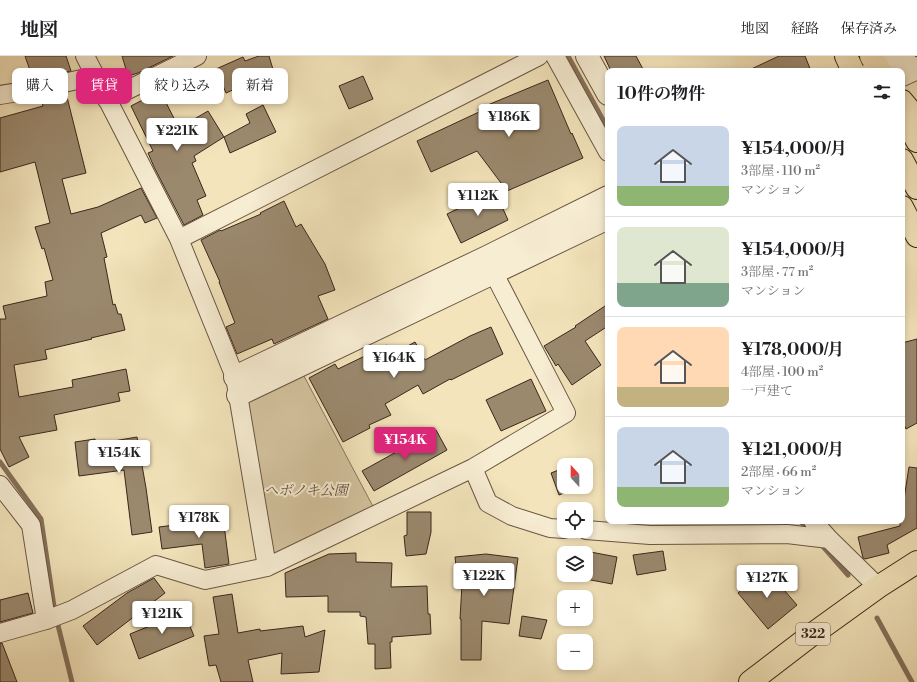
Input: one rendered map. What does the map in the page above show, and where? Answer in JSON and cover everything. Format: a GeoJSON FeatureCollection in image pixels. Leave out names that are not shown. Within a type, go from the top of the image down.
{"type":"FeatureCollection","features":[{"type":"Feature","properties":{"kind":"main road"},"geometry":{"type":"LineString","coordinates":[[846,56],[852,68]]}},
{"type":"Feature","properties":{"kind":"main road"},"geometry":{"type":"LineString","coordinates":[[905,105],[917,119]]}},
{"type":"Feature","properties":{"kind":"main road"},"geometry":{"type":"LineString","coordinates":[[905,118],[917,141]]}},
{"type":"Feature","properties":{"kind":"main road"},"geometry":{"type":"LineString","coordinates":[[905,166],[917,188]]}},
{"type":"Feature","properties":{"kind":"main road"},"geometry":{"type":"LineString","coordinates":[[905,213],[917,236]]}},
{"type":"Feature","properties":{"kind":"main road","name":"322"},"geometry":{"type":"LineString","coordinates":[[750,682],[878,587],[917,562]]}},
{"type":"Feature","properties":{"kind":"street"},"geometry":{"type":"LineString","coordinates":[[86,56],[91,68]]}},
{"type":"Feature","properties":{"kind":"street"},"geometry":{"type":"LineString","coordinates":[[132,88],[197,56]]}},
{"type":"Feature","properties":{"kind":"street"},"geometry":{"type":"LineString","coordinates":[[179,239],[539,56]]}},
{"type":"Feature","properties":{"kind":"street"},"geometry":{"type":"LineString","coordinates":[[555,56],[605,147]]}},
{"type":"Feature","properties":{"kind":"street"},"geometry":{"type":"LineString","coordinates":[[587,56],[605,89]]}},
{"type":"Feature","properties":{"kind":"street"},"geometry":{"type":"LineString","coordinates":[[876,67],[904,56]]}},
{"type":"Feature","properties":{"kind":"street"},"geometry":{"type":"LineString","coordinates":[[905,74],[917,68]]}},
{"type":"Feature","properties":{"kind":"street"},"geometry":{"type":"LineString","coordinates":[[0,95],[76,80]]}},
{"type":"Feature","properties":{"kind":"street"},"geometry":{"type":"LineString","coordinates":[[109,104],[179,239],[236,386],[266,567]]}},
{"type":"Feature","properties":{"kind":"street"},"geometry":{"type":"LineString","coordinates":[[489,266],[605,199]]}},
{"type":"Feature","properties":{"kind":"street"},"geometry":{"type":"LineString","coordinates":[[236,386],[489,266],[605,219]]}},
{"type":"Feature","properties":{"kind":"street"},"geometry":{"type":"LineString","coordinates":[[0,633],[46,620],[72,610],[156,565],[205,580],[266,567],[473,468],[566,413],[489,266]]}},
{"type":"Feature","properties":{"kind":"street"},"geometry":{"type":"LineString","coordinates":[[473,468],[488,503],[512,516],[550,528],[557,528]]}},
{"type":"Feature","properties":{"kind":"street"},"geometry":{"type":"LineString","coordinates":[[0,485],[32,525],[46,620]]}},
{"type":"Feature","properties":{"kind":"street"},"geometry":{"type":"LineString","coordinates":[[816,524],[828,539],[878,587]]}},
{"type":"Feature","properties":{"kind":"street"},"geometry":{"type":"LineString","coordinates":[[593,531],[650,535],[783,528],[828,539]]}},
{"type":"Feature","properties":{"kind":"green space","name":"ヘボノキ公園"},"geometry":{"type":"Polygon","coordinates":[[[296,361],[377,514],[267,567],[237,384],[296,361]]]}},
{"type":"Feature","properties":{"kind":"building"},"geometry":{"type":"Polygon","coordinates":[[[25,56],[66,56],[71,71],[68,72],[68,68],[29,68],[25,56]]]}},
{"type":"Feature","properties":{"kind":"building"},"geometry":{"type":"Polygon","coordinates":[[[122,56],[173,56],[148,68],[140,68],[140,72],[132,75],[132,68],[126,68],[122,56]]]}},
{"type":"Feature","properties":{"kind":"building"},"geometry":{"type":"Polygon","coordinates":[[[259,56],[269,56],[273,68],[232,68],[232,90],[226,93],[224,88],[224,68],[218,68],[243,57],[245,61],[259,56]]]}},
{"type":"Feature","properties":{"kind":"building"},"geometry":{"type":"Polygon","coordinates":[[[604,56],[636,56],[642,68],[610,68],[604,56]]]}},
{"type":"Feature","properties":{"kind":"building"},"geometry":{"type":"Polygon","coordinates":[[[779,56],[805,56],[810,68],[753,68],[779,56]]]}},
{"type":"Feature","properties":{"kind":"building"},"geometry":{"type":"Polygon","coordinates":[[[363,76],[373,99],[349,109],[339,86],[363,76]]]}},
{"type":"Feature","properties":{"kind":"building"},"geometry":{"type":"Polygon","coordinates":[[[548,80],[583,158],[507,191],[477,151],[431,172],[417,141],[479,112],[478,109],[548,80]]]}},
{"type":"Feature","properties":{"kind":"building"},"geometry":{"type":"Polygon","coordinates":[[[68,101],[86,173],[62,179],[71,214],[98,207],[141,188],[157,218],[145,223],[141,215],[101,233],[107,257],[104,258],[113,305],[115,304],[118,314],[121,314],[125,330],[45,350],[47,359],[14,365],[19,397],[73,387],[72,380],[126,369],[130,391],[118,393],[120,401],[54,415],[57,430],[19,437],[29,457],[9,467],[0,449],[0,319],[6,319],[3,306],[47,296],[45,282],[53,280],[44,248],[42,249],[35,227],[50,223],[35,162],[0,172],[0,118],[43,106],[42,104],[68,104],[68,101]]]}},
{"type":"Feature","properties":{"kind":"building"},"geometry":{"type":"Polygon","coordinates":[[[140,101],[140,104],[167,104],[179,128],[208,111],[224,137],[194,156],[196,161],[192,163],[206,196],[197,200],[203,215],[184,225],[154,167],[148,153],[153,151],[131,106],[140,101]]]}},
{"type":"Feature","properties":{"kind":"building"},"geometry":{"type":"Polygon","coordinates":[[[263,105],[276,132],[230,153],[224,137],[250,123],[246,114],[263,105]]]}},
{"type":"Feature","properties":{"kind":"building"},"geometry":{"type":"Polygon","coordinates":[[[495,191],[508,220],[461,243],[447,214],[495,191]]]}},
{"type":"Feature","properties":{"kind":"building"},"geometry":{"type":"Polygon","coordinates":[[[284,201],[296,227],[301,224],[325,264],[335,290],[318,296],[328,319],[274,344],[272,339],[237,354],[226,327],[235,323],[220,282],[201,240],[220,230],[221,231],[261,214],[260,213],[284,201]]]}},
{"type":"Feature","properties":{"kind":"building"},"geometry":{"type":"Polygon","coordinates":[[[605,306],[605,328],[585,341],[601,365],[572,385],[558,364],[556,366],[544,346],[576,327],[575,326],[605,306]]]}},
{"type":"Feature","properties":{"kind":"building"},"geometry":{"type":"Polygon","coordinates":[[[491,327],[503,354],[451,380],[450,379],[423,394],[418,385],[385,404],[391,415],[369,425],[370,428],[343,442],[309,378],[335,364],[338,369],[387,345],[393,354],[415,342],[425,360],[470,336],[491,327]]]}},
{"type":"Feature","properties":{"kind":"building"},"geometry":{"type":"Polygon","coordinates":[[[917,339],[917,423],[906,429],[905,427],[905,342],[917,339]]]}},
{"type":"Feature","properties":{"kind":"building"},"geometry":{"type":"Polygon","coordinates":[[[531,379],[546,411],[501,431],[486,400],[531,379]]]}},
{"type":"Feature","properties":{"kind":"building"},"geometry":{"type":"Polygon","coordinates":[[[436,430],[447,450],[374,491],[362,471],[436,430]]]}},
{"type":"Feature","properties":{"kind":"building"},"geometry":{"type":"Polygon","coordinates":[[[137,437],[152,532],[132,535],[124,470],[79,476],[75,442],[95,439],[96,444],[137,437]]]}},
{"type":"Feature","properties":{"kind":"building"},"geometry":{"type":"Polygon","coordinates":[[[909,467],[917,468],[917,528],[887,545],[889,553],[865,559],[863,558],[858,537],[900,526],[900,524],[905,524],[905,493],[909,467]]]}},
{"type":"Feature","properties":{"kind":"building"},"geometry":{"type":"Polygon","coordinates":[[[557,471],[557,490],[551,473],[557,471]]]}},
{"type":"Feature","properties":{"kind":"building"},"geometry":{"type":"Polygon","coordinates":[[[407,512],[431,512],[431,532],[426,554],[406,556],[404,536],[407,535],[407,512]]]}},
{"type":"Feature","properties":{"kind":"building"},"geometry":{"type":"Polygon","coordinates":[[[223,517],[229,564],[205,568],[202,544],[162,549],[159,527],[199,522],[199,520],[223,517]]]}},
{"type":"Feature","properties":{"kind":"building"},"geometry":{"type":"Polygon","coordinates":[[[663,551],[666,570],[637,575],[633,555],[663,551]]]}},
{"type":"Feature","properties":{"kind":"building"},"geometry":{"type":"Polygon","coordinates":[[[593,552],[617,557],[612,584],[593,580],[593,552]]]}},
{"type":"Feature","properties":{"kind":"building"},"geometry":{"type":"Polygon","coordinates":[[[356,553],[356,562],[392,563],[391,587],[427,586],[428,614],[430,614],[431,634],[392,637],[392,642],[390,642],[391,668],[375,669],[375,644],[368,644],[366,617],[360,616],[360,612],[328,612],[328,596],[286,597],[285,573],[329,554],[356,553]]]}},
{"type":"Feature","properties":{"kind":"building"},"geometry":{"type":"Polygon","coordinates":[[[486,554],[518,558],[509,624],[482,621],[481,660],[461,660],[460,619],[462,584],[458,584],[455,557],[486,554]]]}},
{"type":"Feature","properties":{"kind":"building"},"geometry":{"type":"Polygon","coordinates":[[[766,569],[797,605],[768,629],[738,593],[766,569]]]}},
{"type":"Feature","properties":{"kind":"building"},"geometry":{"type":"Polygon","coordinates":[[[154,578],[165,593],[97,645],[83,626],[127,593],[154,578]]]}},
{"type":"Feature","properties":{"kind":"building"},"geometry":{"type":"Polygon","coordinates":[[[28,593],[33,613],[0,622],[0,600],[28,593]]]}},
{"type":"Feature","properties":{"kind":"building"},"geometry":{"type":"Polygon","coordinates":[[[232,594],[238,633],[260,629],[260,631],[303,626],[305,637],[325,630],[319,672],[281,674],[282,653],[248,660],[253,682],[221,682],[216,665],[209,666],[204,636],[219,634],[213,597],[232,594]]]}},
{"type":"Feature","properties":{"kind":"building"},"geometry":{"type":"Polygon","coordinates":[[[184,612],[194,636],[139,659],[130,634],[184,612]]]}},
{"type":"Feature","properties":{"kind":"building"},"geometry":{"type":"Polygon","coordinates":[[[522,616],[547,620],[541,639],[519,636],[522,616]]]}},
{"type":"Feature","properties":{"kind":"building"},"geometry":{"type":"Polygon","coordinates":[[[0,643],[2,643],[17,682],[0,682],[0,643]]]}},
{"type":"Feature","properties":{"kind":"waterway"},"geometry":{"type":"LineString","coordinates":[[568,56],[605,124]]}},
{"type":"Feature","properties":{"kind":"waterway"},"geometry":{"type":"LineString","coordinates":[[0,462],[41,519],[55,613],[72,682]]}},
{"type":"Feature","properties":{"kind":"waterway"},"geometry":{"type":"LineString","coordinates":[[803,524],[811,532]]}},
{"type":"Feature","properties":{"kind":"waterway"},"geometry":{"type":"LineString","coordinates":[[820,543],[848,575]]}},
{"type":"Feature","properties":{"kind":"waterway"},"geometry":{"type":"LineString","coordinates":[[877,618],[912,682]]}}]}
